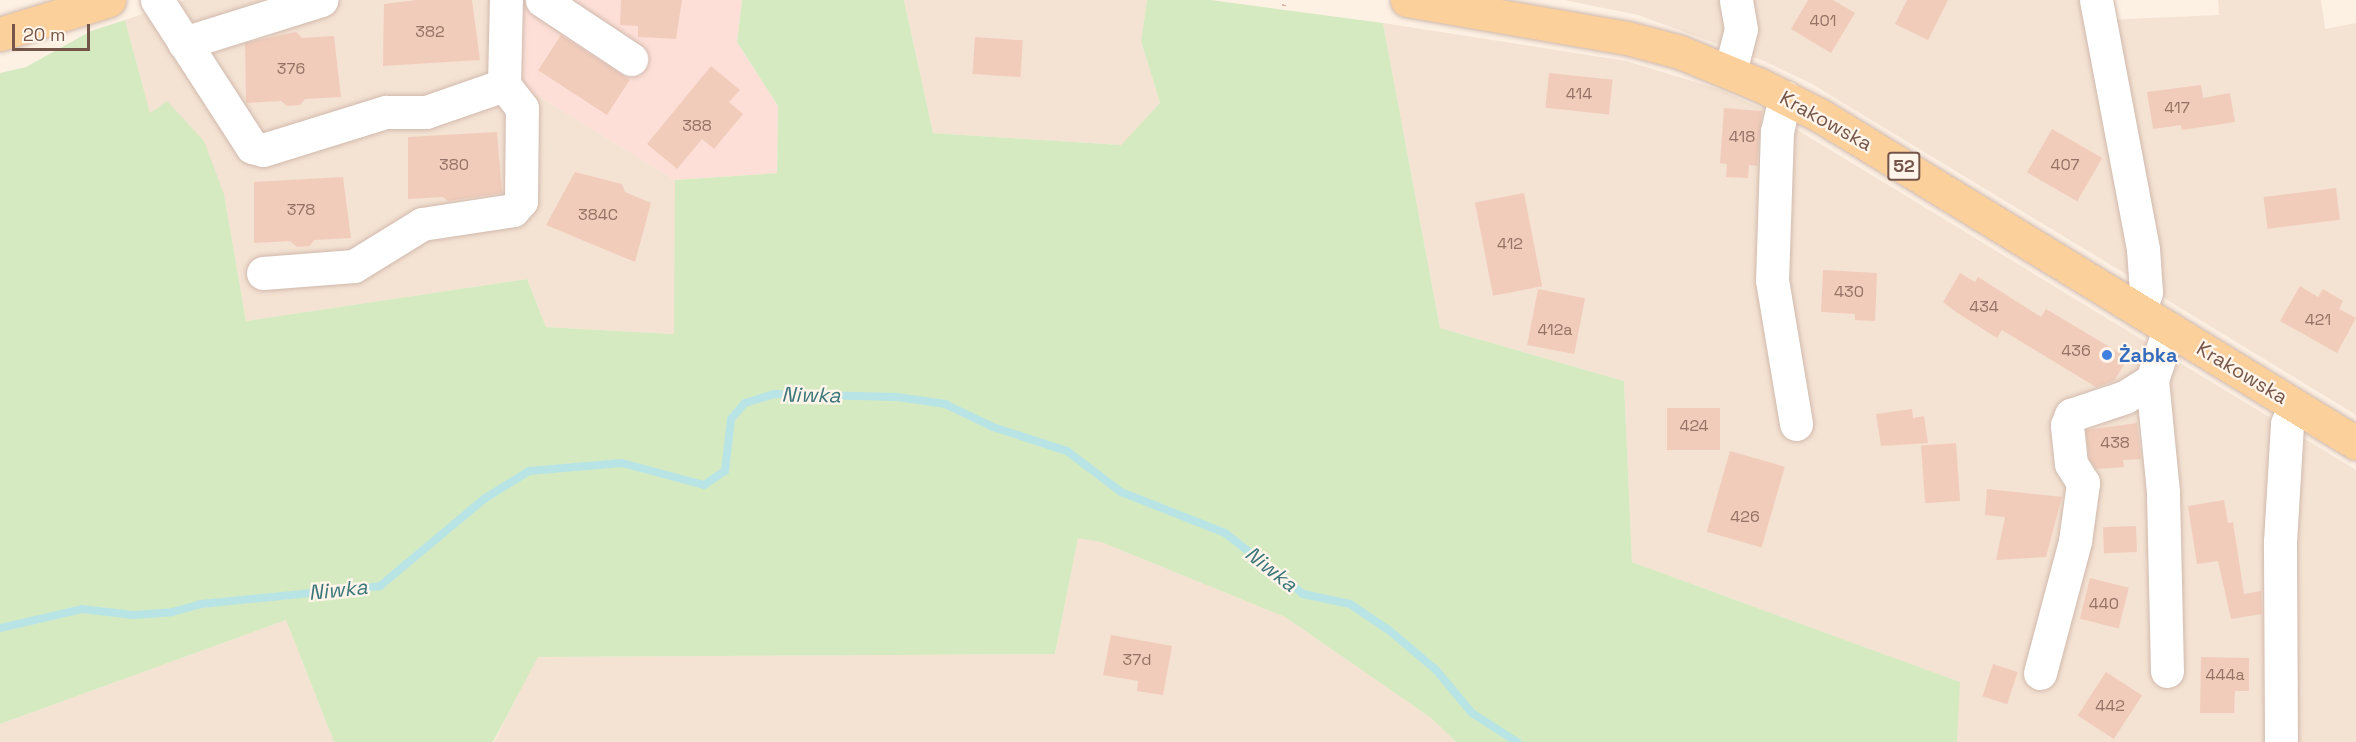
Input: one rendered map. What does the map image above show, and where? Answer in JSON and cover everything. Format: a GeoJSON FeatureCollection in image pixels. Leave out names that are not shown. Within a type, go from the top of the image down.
{"type":"FeatureCollection","features":[{"type":"Feature","properties":{"kind":"main road"},"geometry":{"type":"LineString","coordinates":[[0,34],[109,0]]}},
{"type":"Feature","properties":{"kind":"main road","name":"Krakowska"},"geometry":{"type":"LineString","coordinates":[[1407,0],[1501,6],[1627,38],[1730,72],[1785,97],[2356,443]]}},
{"type":"Feature","properties":{"kind":"street"},"geometry":{"type":"LineString","coordinates":[[157,0],[252,147],[263,150],[386,112],[426,112],[504,85]]}},
{"type":"Feature","properties":{"kind":"street"},"geometry":{"type":"LineString","coordinates":[[184,43],[321,0]]}},
{"type":"Feature","properties":{"kind":"street"},"geometry":{"type":"LineString","coordinates":[[263,273],[354,266],[422,224],[513,210],[521,201],[522,108],[504,85],[506,0]]}},
{"type":"Feature","properties":{"kind":"street"},"geometry":{"type":"LineString","coordinates":[[542,0],[631,59]]}},
{"type":"Feature","properties":{"kind":"street"},"geometry":{"type":"LineString","coordinates":[[1730,72],[1741,29],[1736,0]]}},
{"type":"Feature","properties":{"kind":"street"},"geometry":{"type":"LineString","coordinates":[[2096,0],[2143,249],[2146,292],[2140,311]]}},
{"type":"Feature","properties":{"kind":"street"},"geometry":{"type":"LineString","coordinates":[[1785,97],[1777,131],[1772,280],[1796,424]]}},
{"type":"Feature","properties":{"kind":"street"},"geometry":{"type":"LineString","coordinates":[[2168,671],[2163,492],[2152,380],[2169,329]]}},
{"type":"Feature","properties":{"kind":"street"},"geometry":{"type":"LineString","coordinates":[[2040,673],[2075,541],[2083,483],[2071,464],[2067,425],[2071,415],[2125,397],[2152,380]]}},
{"type":"Feature","properties":{"kind":"street"},"geometry":{"type":"LineString","coordinates":[[2281,742],[2280,542],[2287,424],[2294,405]]}},
{"type":"Feature","properties":{"kind":"path"},"geometry":{"type":"LineString","coordinates":[[1284,6],[1285,0]]}},
{"type":"Feature","properties":{"kind":"shaded area"},"geometry":{"type":"Polygon","coordinates":[[[185,0],[517,0],[525,88],[675,180],[675,334],[546,327],[527,279],[246,321],[224,194],[150,114],[125,20],[185,0]]]}},
{"type":"Feature","properties":{"kind":"shaded area"},"geometry":{"type":"Polygon","coordinates":[[[559,0],[742,0],[737,42],[778,106],[777,173],[675,180],[525,88],[513,65],[520,1],[631,73],[559,0]]]}},
{"type":"Feature","properties":{"kind":"shaded area"},"geometry":{"type":"Polygon","coordinates":[[[904,0],[1147,0],[1141,41],[1160,103],[1122,145],[933,133],[904,0]]]}},
{"type":"Feature","properties":{"kind":"shaded area"},"geometry":{"type":"Polygon","coordinates":[[[1564,0],[2088,0],[2134,279],[1812,84],[1764,61],[1638,15],[1564,0]]]}},
{"type":"Feature","properties":{"kind":"shaded area"},"geometry":{"type":"Polygon","coordinates":[[[2218,0],[2321,0],[2325,29],[2356,23],[2356,415],[2164,298],[2159,290],[2105,20],[2219,15],[2218,0]]]}},
{"type":"Feature","properties":{"kind":"shaded area"},"geometry":{"type":"Polygon","coordinates":[[[1383,23],[1626,61],[1718,89],[1765,110],[2356,470],[2356,742],[1957,742],[1959,682],[1632,562],[1624,381],[1440,328],[1383,23]]]}},
{"type":"Feature","properties":{"kind":"shaded area"},"geometry":{"type":"Polygon","coordinates":[[[1078,537],[1101,542],[1285,617],[1431,718],[1456,742],[494,742],[537,657],[1055,654],[1078,537]]]}},
{"type":"Feature","properties":{"kind":"shaded area"},"geometry":{"type":"Polygon","coordinates":[[[286,620],[334,742],[0,742],[0,724],[286,620]]]}},
{"type":"Feature","properties":{"kind":"green space"},"geometry":{"type":"Polygon","coordinates":[[[742,0],[904,0],[933,133],[1121,145],[1160,103],[1141,41],[1147,0],[1211,0],[1383,23],[1440,328],[1624,381],[1632,562],[1960,682],[1957,742],[1456,742],[1431,718],[1285,617],[1101,542],[1078,538],[1055,654],[538,657],[493,742],[334,742],[286,620],[0,724],[0,73],[26,67],[91,31],[125,20],[150,113],[167,101],[204,141],[224,194],[246,321],[527,279],[546,327],[674,334],[675,180],[777,173],[778,106],[737,42],[742,0]]]}},
{"type":"Feature","properties":{"kind":"building"},"geometry":{"type":"Polygon","coordinates":[[[417,0],[472,0],[480,60],[383,66],[384,4],[417,0]]]}},
{"type":"Feature","properties":{"kind":"building"},"geometry":{"type":"Polygon","coordinates":[[[621,0],[682,0],[676,39],[638,37],[638,26],[620,25],[621,0]]]}},
{"type":"Feature","properties":{"kind":"building"},"geometry":{"type":"Polygon","coordinates":[[[1808,0],[1833,0],[1855,13],[1831,53],[1791,29],[1808,0]]]}},
{"type":"Feature","properties":{"kind":"building"},"geometry":{"type":"Polygon","coordinates":[[[1907,0],[1948,0],[1928,40],[1895,24],[1907,0]]]}},
{"type":"Feature","properties":{"kind":"building"},"geometry":{"type":"Polygon","coordinates":[[[296,32],[302,38],[334,36],[341,97],[305,99],[300,105],[287,106],[281,101],[246,103],[245,43],[296,32]]]}},
{"type":"Feature","properties":{"kind":"building"},"geometry":{"type":"Polygon","coordinates":[[[561,35],[630,80],[607,115],[538,70],[561,35]]]}},
{"type":"Feature","properties":{"kind":"building"},"geometry":{"type":"Polygon","coordinates":[[[975,37],[1023,40],[1020,77],[972,74],[975,37]]]}},
{"type":"Feature","properties":{"kind":"building"},"geometry":{"type":"Polygon","coordinates":[[[711,66],[740,90],[729,102],[743,114],[714,149],[702,139],[677,169],[647,144],[711,66]]]}},
{"type":"Feature","properties":{"kind":"building"},"geometry":{"type":"Polygon","coordinates":[[[1549,73],[1613,80],[1609,114],[1545,108],[1549,73]]]}},
{"type":"Feature","properties":{"kind":"building"},"geometry":{"type":"Polygon","coordinates":[[[2201,85],[2203,98],[2230,93],[2235,122],[2182,130],[2181,125],[2153,129],[2147,92],[2201,85]]]}},
{"type":"Feature","properties":{"kind":"building"},"geometry":{"type":"Polygon","coordinates":[[[1724,108],[1762,111],[1757,166],[1749,165],[1748,178],[1726,177],[1727,164],[1720,163],[1724,108]]]}},
{"type":"Feature","properties":{"kind":"building"},"geometry":{"type":"Polygon","coordinates":[[[2052,129],[2102,158],[2077,201],[2027,172],[2052,129]]]}},
{"type":"Feature","properties":{"kind":"building"},"geometry":{"type":"Polygon","coordinates":[[[497,132],[502,193],[448,201],[443,197],[408,199],[408,137],[497,132]]]}},
{"type":"Feature","properties":{"kind":"building"},"geometry":{"type":"Polygon","coordinates":[[[575,172],[622,184],[625,192],[651,203],[635,262],[546,225],[575,172]]]}},
{"type":"Feature","properties":{"kind":"building"},"geometry":{"type":"Polygon","coordinates":[[[343,177],[351,238],[314,240],[310,246],[297,247],[290,241],[254,243],[254,182],[343,177]]]}},
{"type":"Feature","properties":{"kind":"building"},"geometry":{"type":"Polygon","coordinates":[[[2336,188],[2340,220],[2267,229],[2264,197],[2336,188]]]}},
{"type":"Feature","properties":{"kind":"building"},"geometry":{"type":"Polygon","coordinates":[[[1524,193],[1542,286],[1493,296],[1475,203],[1524,193]]]}},
{"type":"Feature","properties":{"kind":"building"},"geometry":{"type":"Polygon","coordinates":[[[1823,270],[1877,273],[1875,321],[1855,320],[1855,314],[1821,312],[1823,270]]]}},
{"type":"Feature","properties":{"kind":"building"},"geometry":{"type":"Polygon","coordinates":[[[1960,273],[1975,282],[1978,277],[2041,317],[2046,309],[2128,358],[2114,381],[2096,387],[2002,330],[1997,338],[1943,302],[1960,273]]]}},
{"type":"Feature","properties":{"kind":"building"},"geometry":{"type":"Polygon","coordinates":[[[2300,286],[2318,297],[2323,289],[2343,301],[2339,309],[2356,318],[2337,353],[2280,321],[2300,286]]]}},
{"type":"Feature","properties":{"kind":"building"},"geometry":{"type":"Polygon","coordinates":[[[1538,289],[1585,298],[1574,354],[1527,345],[1538,289]]]}},
{"type":"Feature","properties":{"kind":"building"},"geometry":{"type":"Polygon","coordinates":[[[1667,408],[1720,408],[1720,450],[1667,450],[1667,408]]]}},
{"type":"Feature","properties":{"kind":"building"},"geometry":{"type":"Polygon","coordinates":[[[1912,409],[1913,418],[1924,416],[1928,443],[1881,446],[1876,414],[1912,409]]]}},
{"type":"Feature","properties":{"kind":"building"},"geometry":{"type":"Polygon","coordinates":[[[2137,423],[2141,459],[2123,460],[2124,467],[2096,469],[2089,458],[2086,430],[2137,423]]]}},
{"type":"Feature","properties":{"kind":"building"},"geometry":{"type":"Polygon","coordinates":[[[1956,443],[1960,501],[1925,503],[1921,445],[1956,443]]]}},
{"type":"Feature","properties":{"kind":"building"},"geometry":{"type":"Polygon","coordinates":[[[1730,451],[1785,467],[1762,547],[1707,532],[1730,451]]]}},
{"type":"Feature","properties":{"kind":"building"},"geometry":{"type":"Polygon","coordinates":[[[1987,489],[2062,497],[2046,557],[1996,560],[2005,517],[1985,515],[1987,489]]]}},
{"type":"Feature","properties":{"kind":"building"},"geometry":{"type":"Polygon","coordinates":[[[2224,500],[2228,523],[2233,522],[2244,594],[2261,591],[2262,614],[2231,619],[2218,561],[2197,564],[2188,506],[2224,500]]]}},
{"type":"Feature","properties":{"kind":"building"},"geometry":{"type":"Polygon","coordinates":[[[2136,526],[2137,552],[2104,553],[2103,527],[2136,526]]]}},
{"type":"Feature","properties":{"kind":"building"},"geometry":{"type":"Polygon","coordinates":[[[2090,578],[2129,588],[2119,628],[2080,619],[2090,578]]]}},
{"type":"Feature","properties":{"kind":"building"},"geometry":{"type":"Polygon","coordinates":[[[1111,635],[1172,646],[1163,695],[1137,691],[1138,681],[1103,675],[1111,635]]]}},
{"type":"Feature","properties":{"kind":"building"},"geometry":{"type":"Polygon","coordinates":[[[2201,657],[2249,658],[2249,691],[2235,691],[2234,713],[2200,713],[2201,657]]]}},
{"type":"Feature","properties":{"kind":"building"},"geometry":{"type":"Polygon","coordinates":[[[1993,664],[2018,672],[2007,704],[1982,696],[1993,664]]]}},
{"type":"Feature","properties":{"kind":"building"},"geometry":{"type":"Polygon","coordinates":[[[2106,672],[2142,695],[2114,739],[2078,716],[2106,672]]]}},
{"type":"Feature","properties":{"kind":"waterway","name":"Niwka"},"geometry":{"type":"LineString","coordinates":[[0,628],[82,609],[133,615],[172,612],[201,604],[380,586],[484,499],[529,471],[622,463],[704,485],[725,471],[731,419],[745,403],[775,394],[897,397],[945,404],[993,427],[1067,451],[1121,492],[1225,533],[1303,594],[1350,604],[1390,631],[1436,670],[1472,713],[1517,742]]}},
{"type":"Feature","properties":{"kind":"place","name":"Żabka"},"geometry":{"type":"Point","coordinates":[2107,355]}}]}
